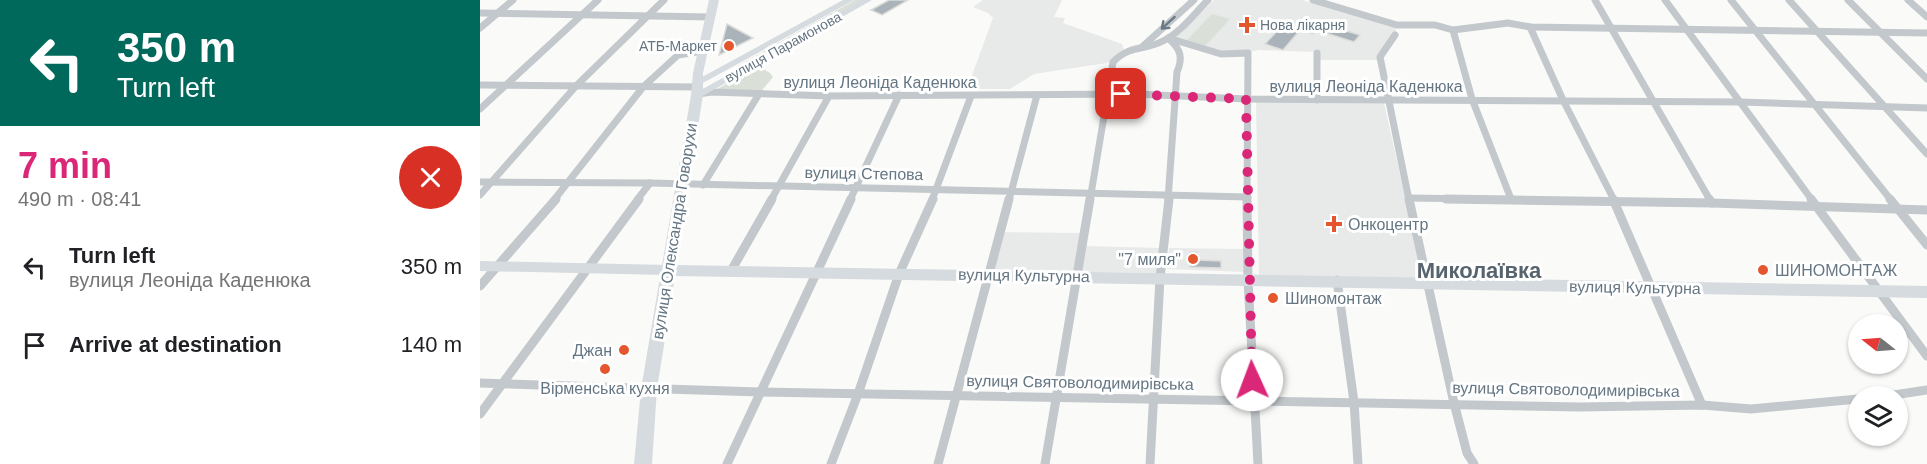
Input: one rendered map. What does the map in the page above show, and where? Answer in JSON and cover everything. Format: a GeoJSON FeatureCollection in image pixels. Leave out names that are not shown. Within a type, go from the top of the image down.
{"type":"FeatureCollection","features":[{"type":"Feature","properties":{"kind":"main road","name":"вулиця Олександра Говорухи"},"geometry":{"type":"LineString","coordinates":[[643,464],[649,389],[703,51],[714,0]]}},
{"type":"Feature","properties":{"kind":"main road","name":"вулиця Культурна"},"geometry":{"type":"LineString","coordinates":[[668,270],[1927,292]]}},
{"type":"Feature","properties":{"kind":"street"},"geometry":{"type":"LineString","coordinates":[[480,28],[513,0]]}},
{"type":"Feature","properties":{"kind":"street"},"geometry":{"type":"LineString","coordinates":[[480,109],[503,85],[598,0]]}},
{"type":"Feature","properties":{"kind":"street"},"geometry":{"type":"LineString","coordinates":[[480,195],[576,86],[664,0]]}},
{"type":"Feature","properties":{"kind":"street","name":"вулиця Парамонова"},"geometry":{"type":"LineString","coordinates":[[697,88],[850,0]]}},
{"type":"Feature","properties":{"kind":"street","name":"вулиця Парамонова"},"geometry":{"type":"LineString","coordinates":[[697,88],[868,0]]}},
{"type":"Feature","properties":{"kind":"street"},"geometry":{"type":"LineString","coordinates":[[1142,46],[1194,0]]}},
{"type":"Feature","properties":{"kind":"street"},"geometry":{"type":"LineString","coordinates":[[1045,464],[1113,62],[1124,50],[1168,38],[1208,0]]}},
{"type":"Feature","properties":{"kind":"street"},"geometry":{"type":"LineString","coordinates":[[1312,0],[1397,25],[1435,25],[1453,30],[1508,23],[1530,27],[1687,30],[1817,29],[1927,33]]}},
{"type":"Feature","properties":{"kind":"street"},"geometry":{"type":"LineString","coordinates":[[1595,0],[1712,202]]}},
{"type":"Feature","properties":{"kind":"street"},"geometry":{"type":"LineString","coordinates":[[1665,0],[1927,356]]}},
{"type":"Feature","properties":{"kind":"street"},"geometry":{"type":"LineString","coordinates":[[1731,0],[1927,245]]}},
{"type":"Feature","properties":{"kind":"street"},"geometry":{"type":"LineString","coordinates":[[1789,0],[1927,154]]}},
{"type":"Feature","properties":{"kind":"street"},"geometry":{"type":"LineString","coordinates":[[1848,0],[1927,79]]}},
{"type":"Feature","properties":{"kind":"street"},"geometry":{"type":"LineString","coordinates":[[1908,0],[1927,17]]}},
{"type":"Feature","properties":{"kind":"street"},"geometry":{"type":"LineString","coordinates":[[480,13],[710,16]]}},
{"type":"Feature","properties":{"kind":"street"},"geometry":{"type":"LineString","coordinates":[[1530,27],[1563,100],[1614,201],[1702,405]]}},
{"type":"Feature","properties":{"kind":"street"},"geometry":{"type":"LineString","coordinates":[[1453,30],[1472,99],[1511,200]]}},
{"type":"Feature","properties":{"kind":"street"},"geometry":{"type":"LineString","coordinates":[[1395,35],[1380,57],[1386,100],[1410,198],[1454,403],[1467,453],[1474,464]]}},
{"type":"Feature","properties":{"kind":"street"},"geometry":{"type":"LineString","coordinates":[[1168,38],[1221,54],[1248,53],[1246,99],[1248,280],[1258,464]]}},
{"type":"Feature","properties":{"kind":"street"},"geometry":{"type":"LineString","coordinates":[[1150,464],[1161,278],[1177,96],[1177,72],[1183,54],[1168,38]]}},
{"type":"Feature","properties":{"kind":"street"},"geometry":{"type":"LineString","coordinates":[[480,286],[569,183],[643,87],[678,55],[703,51]]}},
{"type":"Feature","properties":{"kind":"street"},"geometry":{"type":"LineString","coordinates":[[1317,53],[1317,100]]}},
{"type":"Feature","properties":{"kind":"street","name":"вулиця Леоніда Каденюка"},"geometry":{"type":"LineString","coordinates":[[480,84],[697,88],[712,92],[829,96],[1107,94],[1317,100],[1741,102],[1927,108]]}},
{"type":"Feature","properties":{"kind":"street"},"geometry":{"type":"LineString","coordinates":[[703,185],[759,94]]}},
{"type":"Feature","properties":{"kind":"street"},"geometry":{"type":"LineString","coordinates":[[727,464],[899,95]]}},
{"type":"Feature","properties":{"kind":"street"},"geometry":{"type":"LineString","coordinates":[[938,464],[954,396],[1038,95]]}},
{"type":"Feature","properties":{"kind":"street"},"geometry":{"type":"LineString","coordinates":[[731,271],[829,96]]}},
{"type":"Feature","properties":{"kind":"street"},"geometry":{"type":"LineString","coordinates":[[831,464],[858,394],[899,274],[937,189],[971,96]]}},
{"type":"Feature","properties":{"kind":"street","name":"вулиця Степова"},"geometry":{"type":"LineString","coordinates":[[480,182],[650,183],[1248,197]]}},
{"type":"Feature","properties":{"kind":"street"},"geometry":{"type":"LineString","coordinates":[[480,414],[650,183]]}},
{"type":"Feature","properties":{"kind":"street"},"geometry":{"type":"LineString","coordinates":[[1410,198],[1712,202],[1927,210]]}},
{"type":"Feature","properties":{"kind":"street","name":"вулиця Культурна"},"geometry":{"type":"LineString","coordinates":[[480,266],[668,270]]}},
{"type":"Feature","properties":{"kind":"street"},"geometry":{"type":"LineString","coordinates":[[1337,280],[1354,402],[1358,464]]}},
{"type":"Feature","properties":{"kind":"street","name":"вулиця Святоволодимирівська"},"geometry":{"type":"LineString","coordinates":[[480,383],[760,392],[1580,407],[1702,405],[1751,409],[1848,400]]}},
{"type":"Feature","properties":{"kind":"street"},"geometry":{"type":"LineString","coordinates":[[1908,393],[1927,390]]}},
{"type":"Feature","properties":{"kind":"shaded area"},"geometry":{"type":"Polygon","coordinates":[[[855,0],[865,0],[741,68],[737,66],[855,0]]]}},
{"type":"Feature","properties":{"kind":"shaded area"},"geometry":{"type":"Polygon","coordinates":[[[983,0],[1062,0],[1054,17],[1065,18],[1063,23],[1122,44],[1124,50],[1113,62],[1034,74],[1010,89],[967,89],[993,18],[988,13],[973,7],[983,0]]]}},
{"type":"Feature","properties":{"kind":"shaded area"},"geometry":{"type":"Polygon","coordinates":[[[1214,0],[1302,0],[1396,27],[1396,30],[1379,60],[1318,60],[1318,52],[1260,50],[1234,54],[1210,50],[1175,37],[1214,0]]]}},
{"type":"Feature","properties":{"kind":"shaded area"},"geometry":{"type":"Polygon","coordinates":[[[1212,14],[1230,19],[1205,46],[1187,40],[1212,14]]]}},
{"type":"Feature","properties":{"kind":"shaded area"},"geometry":{"type":"Polygon","coordinates":[[[758,66],[773,77],[759,94],[712,92],[758,66]]]}},
{"type":"Feature","properties":{"kind":"shaded area","name":"Онкоцентр"},"geometry":{"type":"Polygon","coordinates":[[[1256,101],[1384,103],[1423,278],[1259,276],[1256,101]]]}},
{"type":"Feature","properties":{"kind":"shaded area"},"geometry":{"type":"Polygon","coordinates":[[[1002,232],[1081,233],[1074,272],[992,270],[1002,232]]]}},
{"type":"Feature","properties":{"kind":"shaded area"},"geometry":{"type":"Polygon","coordinates":[[[1084,246],[1160,248],[1158,273],[1079,272],[1084,246]]]}},
{"type":"Feature","properties":{"kind":"shaded area"},"geometry":{"type":"Polygon","coordinates":[[[1169,248],[1246,249],[1246,272],[1167,269],[1169,248]]]}},
{"type":"Feature","properties":{"kind":"building"},"geometry":{"type":"Polygon","coordinates":[[[889,0],[908,0],[882,15],[871,10],[889,0]]]}},
{"type":"Feature","properties":{"kind":"building"},"geometry":{"type":"Polygon","coordinates":[[[1310,20],[1360,35],[1354,42],[1316,30],[1313,34],[1300,30],[1283,50],[1265,44],[1278,30],[1289,33],[1300,21],[1307,23],[1310,20]]]}},
{"type":"Feature","properties":{"kind":"building","name":"АТБ-Маркет"},"geometry":{"type":"Polygon","coordinates":[[[727,24],[753,38],[719,55],[727,24]]]}},
{"type":"Feature","properties":{"kind":"building"},"geometry":{"type":"Polygon","coordinates":[[[1190,252],[1197,252],[1197,260],[1221,261],[1221,268],[1190,267],[1190,252]]]}},
{"type":"Feature","properties":{"kind":"place","name":"Нова лікарня"},"geometry":{"type":"Point","coordinates":[1247,25]}},
{"type":"Feature","properties":{"kind":"place","name":"АТБ-Маркет"},"geometry":{"type":"Point","coordinates":[729,46]}},
{"type":"Feature","properties":{"kind":"place","name":"Онкоцентр"},"geometry":{"type":"Point","coordinates":[1334,224]}},
{"type":"Feature","properties":{"kind":"place","name":"\"7 миля\""},"geometry":{"type":"Point","coordinates":[1193,259]}},
{"type":"Feature","properties":{"kind":"place","name":"ШИНОМОНТАЖ"},"geometry":{"type":"Point","coordinates":[1763,270]}},
{"type":"Feature","properties":{"kind":"place","name":"Шиномонтаж"},"geometry":{"type":"Point","coordinates":[1273,298]}},
{"type":"Feature","properties":{"kind":"place","name":"Джан"},"geometry":{"type":"Point","coordinates":[624,350]}},
{"type":"Feature","properties":{"kind":"place","name":"Вірменська кухня"},"geometry":{"type":"Point","coordinates":[605,369]}},
{"type":"Feature","properties":{"kind":"district","name":"Миколаївка"},"geometry":{"type":"Point","coordinates":[1479,270]}},
{"type":"Feature","properties":{"kind":"route"},"geometry":{"type":"LineString","coordinates":[[1121,94],[1246,99],[1248,280],[1252,380]]}}]}
